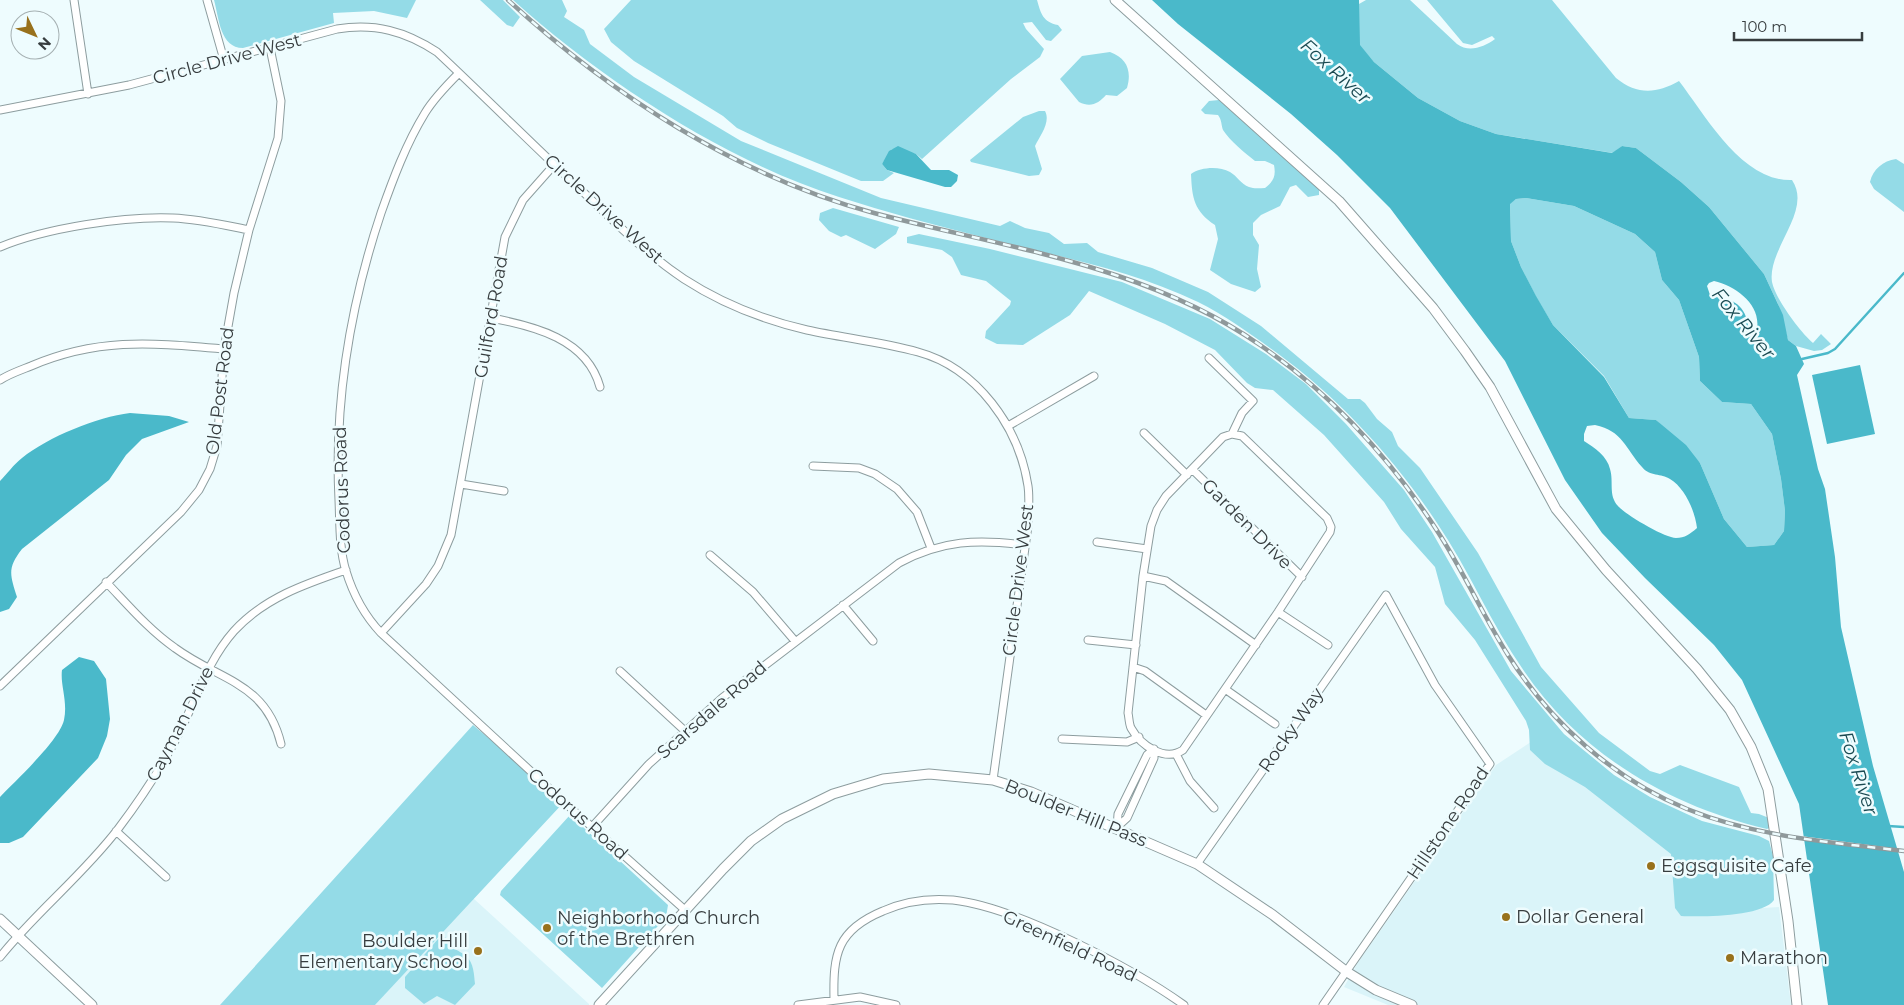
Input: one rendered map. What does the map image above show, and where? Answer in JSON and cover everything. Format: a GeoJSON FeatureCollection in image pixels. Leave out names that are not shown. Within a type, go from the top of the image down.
{"type":"FeatureCollection","features":[{"type":"Feature","properties":{"kind":"street"},"geometry":{"type":"LineString","coordinates":[[74,0],[88,94]]}},
{"type":"Feature","properties":{"kind":"street"},"geometry":{"type":"LineString","coordinates":[[207,0],[224,60]]}},
{"type":"Feature","properties":{"kind":"street"},"geometry":{"type":"LineString","coordinates":[[1115,0],[1339,201],[1371,236],[1433,308],[1490,388],[1556,510],[1606,570],[1697,669],[1730,710],[1751,746],[1768,789],[1788,921],[1795,1005]]}},
{"type":"Feature","properties":{"kind":"street","name":"Circle Drive West"},"geometry":{"type":"LineString","coordinates":[[0,110],[88,94],[337,29],[358,26],[380,27],[404,34],[423,43],[459,73],[633,240],[686,280],[714,296],[770,320],[806,330],[920,352],[971,381],[986,396],[1008,426],[1022,460],[1028,485],[1028,526],[993,780]]}},
{"type":"Feature","properties":{"kind":"street","name":"Old Post Road"},"geometry":{"type":"LineString","coordinates":[[0,686],[106,582],[181,512],[199,490],[210,469],[217,446],[224,349],[249,230],[278,138],[281,101],[270,48]]}},
{"type":"Feature","properties":{"kind":"street","name":"Codorus Road"},"geometry":{"type":"LineString","coordinates":[[459,73],[426,112],[410,141],[389,191],[372,240],[354,307],[344,361],[338,482],[340,531],[346,570],[360,603],[381,633],[685,910]]}},
{"type":"Feature","properties":{"kind":"street","name":"Guilford Road"},"geometry":{"type":"LineString","coordinates":[[381,633],[420,591],[438,566],[451,535],[502,251],[513,217],[523,200],[554,164]]}},
{"type":"Feature","properties":{"kind":"street"},"geometry":{"type":"LineString","coordinates":[[0,247],[26,238],[72,228],[152,218],[202,221],[249,230]]}},
{"type":"Feature","properties":{"kind":"street"},"geometry":{"type":"LineString","coordinates":[[491,318],[537,328],[552,335],[585,358],[596,370],[600,386]]}},
{"type":"Feature","properties":{"kind":"street"},"geometry":{"type":"LineString","coordinates":[[0,380],[41,362],[73,351],[124,342],[224,349]]}},
{"type":"Feature","properties":{"kind":"street","name":"Garden Drive"},"geometry":{"type":"LineString","coordinates":[[1210,358],[1253,401],[1242,413],[1232,434]]}},
{"type":"Feature","properties":{"kind":"street"},"geometry":{"type":"LineString","coordinates":[[1008,426],[1094,376]]}},
{"type":"Feature","properties":{"kind":"street","name":"Garden Drive"},"geometry":{"type":"LineString","coordinates":[[1144,433],[1302,577]]}},
{"type":"Feature","properties":{"kind":"street","name":"Garden Drive"},"geometry":{"type":"LineString","coordinates":[[1232,434],[1242,436],[1327,518],[1331,527],[1329,537],[1183,750],[1176,754],[1161,754],[1139,737],[1131,727],[1128,713],[1147,549],[1157,510],[1166,496],[1223,437],[1232,434]]}},
{"type":"Feature","properties":{"kind":"street"},"geometry":{"type":"LineString","coordinates":[[813,466],[859,468],[875,474],[897,489],[917,512],[931,548]]}},
{"type":"Feature","properties":{"kind":"street"},"geometry":{"type":"LineString","coordinates":[[461,484],[504,491]]}},
{"type":"Feature","properties":{"kind":"street","name":"Scarsdale Road"},"geometry":{"type":"LineString","coordinates":[[592,826],[649,764],[722,698],[899,563],[931,548],[972,541],[1024,545]]}},
{"type":"Feature","properties":{"kind":"street"},"geometry":{"type":"LineString","coordinates":[[1097,542],[1147,549]]}},
{"type":"Feature","properties":{"kind":"street"},"geometry":{"type":"LineString","coordinates":[[710,555],[753,592],[795,641]]}},
{"type":"Feature","properties":{"kind":"street","name":"Cayman Drive"},"geometry":{"type":"LineString","coordinates":[[0,957],[116,831],[145,792],[183,724],[208,667],[234,631],[268,603],[307,583],[346,570]]}},
{"type":"Feature","properties":{"kind":"street"},"geometry":{"type":"LineString","coordinates":[[1143,576],[1166,581],[1256,645]]}},
{"type":"Feature","properties":{"kind":"street"},"geometry":{"type":"LineString","coordinates":[[106,582],[162,638],[186,656],[250,693],[269,710],[277,726],[281,744]]}},
{"type":"Feature","properties":{"kind":"street","name":"Rocky Way"},"geometry":{"type":"LineString","coordinates":[[1197,864],[1386,595]]}},
{"type":"Feature","properties":{"kind":"street","name":"Hillstone Road"},"geometry":{"type":"LineString","coordinates":[[1347,972],[1490,764],[1435,685],[1386,595]]}},
{"type":"Feature","properties":{"kind":"street"},"geometry":{"type":"LineString","coordinates":[[843,605],[872,641]]}},
{"type":"Feature","properties":{"kind":"street"},"geometry":{"type":"LineString","coordinates":[[1278,612],[1328,645]]}},
{"type":"Feature","properties":{"kind":"street"},"geometry":{"type":"LineString","coordinates":[[1088,640],[1136,645]]}},
{"type":"Feature","properties":{"kind":"street"},"geometry":{"type":"LineString","coordinates":[[1133,666],[1145,671],[1206,715]]}},
{"type":"Feature","properties":{"kind":"street"},"geometry":{"type":"LineString","coordinates":[[620,671],[685,732]]}},
{"type":"Feature","properties":{"kind":"street"},"geometry":{"type":"LineString","coordinates":[[1225,689],[1275,724]]}},
{"type":"Feature","properties":{"kind":"street"},"geometry":{"type":"LineString","coordinates":[[1062,739],[1126,742],[1139,737]]}},
{"type":"Feature","properties":{"kind":"street"},"geometry":{"type":"LineString","coordinates":[[1116,828],[1127,818],[1154,758],[1154,749]]}},
{"type":"Feature","properties":{"kind":"street"},"geometry":{"type":"LineString","coordinates":[[1176,754],[1190,781],[1214,808]]}},
{"type":"Feature","properties":{"kind":"street","name":"Boulder Hill Pass"},"geometry":{"type":"LineString","coordinates":[[599,1005],[685,910],[751,841],[782,819],[833,794],[884,779],[929,774],[993,780],[1031,792],[1197,864],[1273,915],[1347,972],[1376,990],[1412,1005]]}},
{"type":"Feature","properties":{"kind":"street"},"geometry":{"type":"LineString","coordinates":[[116,831],[166,877]]}},
{"type":"Feature","properties":{"kind":"street","name":"Greenfield Road"},"geometry":{"type":"LineString","coordinates":[[834,999],[834,967],[836,958],[843,942],[855,927],[877,913],[899,904],[937,899],[967,903],[1021,919],[1126,970],[1184,1005]]}},
{"type":"Feature","properties":{"kind":"street"},"geometry":{"type":"LineString","coordinates":[[0,919],[92,1005]]}},
{"type":"Feature","properties":{"kind":"street"},"geometry":{"type":"LineString","coordinates":[[1323,1005],[1347,972]]}},
{"type":"Feature","properties":{"kind":"street"},"geometry":{"type":"LineString","coordinates":[[798,1005],[860,997],[896,1005]]}},
{"type":"Feature","properties":{"kind":"shaded area"},"geometry":{"type":"Polygon","coordinates":[[[214,0],[416,0],[407,18],[374,11],[333,13],[334,23],[243,48],[235,47],[225,38],[219,23],[214,0]]]}},
{"type":"Feature","properties":{"kind":"shaded area"},"geometry":{"type":"Polygon","coordinates":[[[480,0],[503,0],[520,17],[513,27],[507,25],[480,0]]]}},
{"type":"Feature","properties":{"kind":"shaded area"},"geometry":{"type":"Polygon","coordinates":[[[513,0],[562,0],[567,11],[564,17],[584,30],[590,44],[634,77],[741,141],[881,198],[1000,226],[1010,221],[1025,228],[1049,233],[1064,244],[1087,243],[1098,252],[1152,268],[1208,292],[1261,326],[1348,399],[1360,399],[1365,403],[1377,419],[1392,432],[1398,446],[1420,468],[1478,553],[1541,667],[1599,733],[1650,771],[1660,774],[1680,765],[1739,787],[1751,813],[1769,818],[1771,827],[1767,829],[1731,819],[1663,791],[1630,773],[1600,752],[1572,728],[1547,701],[1524,671],[1501,635],[1449,541],[1403,475],[1365,431],[1323,390],[1277,353],[1239,326],[1198,302],[1119,272],[874,208],[796,181],[752,162],[709,140],[625,88],[548,30],[513,0]]]}},
{"type":"Feature","properties":{"kind":"shaded area"},"geometry":{"type":"Polygon","coordinates":[[[631,0],[1037,0],[1043,17],[1049,22],[1058,25],[1062,30],[1051,41],[1046,40],[1032,22],[1023,23],[1044,49],[1040,57],[1011,79],[922,159],[916,154],[892,149],[882,164],[887,170],[894,173],[883,181],[861,181],[768,143],[737,128],[723,116],[634,61],[611,42],[604,29],[631,0]]]}},
{"type":"Feature","properties":{"kind":"shaded area"},"geometry":{"type":"Polygon","coordinates":[[[1366,0],[1410,0],[1457,44],[1466,48],[1476,48],[1495,39],[1492,36],[1472,45],[1463,43],[1427,0],[1552,0],[1616,78],[1624,84],[1647,91],[1662,88],[1679,81],[1713,128],[1741,159],[1757,170],[1774,178],[1792,180],[1797,192],[1797,204],[1794,217],[1776,256],[1772,269],[1772,282],[1783,305],[1808,338],[1813,343],[1821,334],[1831,344],[1822,350],[1814,351],[1796,346],[1788,340],[1778,304],[1764,274],[1709,207],[1681,182],[1636,148],[1622,146],[1613,153],[1496,134],[1460,121],[1418,98],[1374,62],[1359,45],[1359,4],[1366,0]]]}},
{"type":"Feature","properties":{"kind":"shaded area"},"geometry":{"type":"Polygon","coordinates":[[[1110,52],[1121,58],[1127,66],[1129,76],[1127,88],[1117,96],[1106,95],[1091,105],[1079,102],[1060,79],[1082,56],[1110,52]]]}},
{"type":"Feature","properties":{"kind":"shaded area"},"geometry":{"type":"Polygon","coordinates":[[[1219,100],[1319,188],[1319,195],[1308,197],[1296,185],[1290,187],[1280,206],[1261,215],[1253,223],[1253,235],[1259,245],[1257,269],[1261,287],[1255,292],[1231,284],[1210,270],[1218,239],[1215,225],[1198,209],[1193,197],[1191,174],[1200,170],[1215,168],[1226,170],[1251,188],[1265,188],[1272,181],[1275,172],[1274,165],[1265,161],[1255,161],[1229,138],[1223,130],[1218,115],[1205,114],[1201,110],[1209,101],[1219,100]]]}},
{"type":"Feature","properties":{"kind":"shaded area"},"geometry":{"type":"Polygon","coordinates":[[[1039,111],[1045,111],[1047,120],[1035,146],[1042,169],[1039,175],[1029,176],[971,162],[970,160],[1023,117],[1039,111]]]}},
{"type":"Feature","properties":{"kind":"shaded area"},"geometry":{"type":"Polygon","coordinates":[[[1896,159],[1904,164],[1904,212],[1874,189],[1870,182],[1879,166],[1896,159]]]}},
{"type":"Feature","properties":{"kind":"shaded area"},"geometry":{"type":"Polygon","coordinates":[[[1526,198],[1574,206],[1635,234],[1655,252],[1662,280],[1679,300],[1699,357],[1700,381],[1722,402],[1751,404],[1772,434],[1785,511],[1784,531],[1774,545],[1747,547],[1724,519],[1700,463],[1656,420],[1629,418],[1604,376],[1553,325],[1521,267],[1511,241],[1510,203],[1516,199],[1526,198]]]}},
{"type":"Feature","properties":{"kind":"shaded area"},"geometry":{"type":"Polygon","coordinates":[[[833,208],[899,227],[896,234],[875,249],[846,235],[841,237],[829,231],[819,220],[820,213],[833,208]]]}},
{"type":"Feature","properties":{"kind":"shaded area"},"geometry":{"type":"Polygon","coordinates":[[[919,234],[990,249],[1122,282],[1210,319],[1266,354],[1306,384],[1346,424],[1404,490],[1432,532],[1511,671],[1564,734],[1614,775],[1650,797],[1702,821],[1759,836],[1769,841],[1773,856],[1774,900],[1767,906],[1745,913],[1716,916],[1681,916],[1675,908],[1671,854],[1585,787],[1545,764],[1530,750],[1529,730],[1526,721],[1475,640],[1445,604],[1435,567],[1401,529],[1384,502],[1324,435],[1273,390],[1255,388],[1247,383],[1215,350],[1165,324],[1089,291],[1070,315],[1023,345],[997,344],[985,338],[986,331],[1010,305],[1011,301],[986,281],[961,275],[952,257],[942,250],[907,243],[907,237],[919,234]]]}},
{"type":"Feature","properties":{"kind":"shaded area"},"geometry":{"type":"Polygon","coordinates":[[[473,725],[564,802],[375,1005],[220,1005],[473,725]]]}},
{"type":"Feature","properties":{"kind":"shaded area"},"geometry":{"type":"Polygon","coordinates":[[[1534,740],[1679,853],[1682,913],[1779,907],[1791,1005],[1388,1005],[1344,987],[1357,964],[1496,765],[1534,740]]]}},
{"type":"Feature","properties":{"kind":"shaded area"},"geometry":{"type":"Polygon","coordinates":[[[570,815],[668,905],[666,917],[602,988],[500,895],[501,891],[570,815]]]}},
{"type":"Feature","properties":{"kind":"shaded area","name":"Boulder Hill Elementary School"},"geometry":{"type":"Polygon","coordinates":[[[473,898],[589,1004],[589,1005],[375,1005],[473,898]]]}},
{"type":"Feature","properties":{"kind":"shaded area"},"geometry":{"type":"Polygon","coordinates":[[[446,937],[452,947],[466,956],[471,962],[475,984],[455,1005],[437,996],[424,1004],[405,988],[405,977],[438,939],[446,937]]]}},
{"type":"Feature","properties":{"kind":"water","name":"Fox River"},"geometry":{"type":"Polygon","coordinates":[[[1152,0],[1359,0],[1360,45],[1374,62],[1418,98],[1460,121],[1496,134],[1612,153],[1622,146],[1636,148],[1681,182],[1709,207],[1764,274],[1783,315],[1788,340],[1796,346],[1804,364],[1797,375],[1818,469],[1825,489],[1835,557],[1841,627],[1873,766],[1904,872],[1904,1005],[1828,1005],[1799,804],[1742,680],[1714,645],[1602,533],[1565,480],[1505,361],[1390,208],[1337,155],[1291,114],[1178,24],[1152,0]],[[1526,198],[1516,199],[1510,204],[1511,241],[1521,267],[1553,325],[1604,377],[1629,418],[1656,420],[1686,445],[1700,463],[1724,519],[1747,547],[1774,545],[1784,531],[1785,511],[1772,434],[1751,404],[1722,402],[1700,381],[1699,357],[1679,300],[1662,280],[1655,252],[1635,234],[1574,206],[1526,198]],[[1714,281],[1707,286],[1710,295],[1728,299],[1738,305],[1745,314],[1752,334],[1756,333],[1756,315],[1747,299],[1731,288],[1714,281]],[[1595,425],[1587,426],[1584,441],[1606,460],[1611,474],[1613,497],[1618,506],[1646,525],[1671,537],[1679,538],[1685,536],[1697,528],[1694,514],[1685,494],[1675,483],[1667,477],[1652,474],[1645,470],[1623,441],[1612,431],[1595,425]]]}},
{"type":"Feature","properties":{"kind":"water"},"geometry":{"type":"Polygon","coordinates":[[[898,146],[916,154],[931,170],[949,170],[958,175],[957,181],[951,187],[945,187],[887,170],[882,164],[889,151],[898,146]]]}},
{"type":"Feature","properties":{"kind":"water"},"geometry":{"type":"Polygon","coordinates":[[[1860,365],[1875,434],[1827,444],[1812,375],[1860,365]]]}},
{"type":"Feature","properties":{"kind":"water"},"geometry":{"type":"Polygon","coordinates":[[[130,413],[169,416],[189,422],[142,439],[126,455],[109,480],[22,549],[14,561],[11,572],[17,597],[9,609],[0,612],[0,481],[19,460],[45,443],[88,423],[130,413]]]}},
{"type":"Feature","properties":{"kind":"water"},"geometry":{"type":"Polygon","coordinates":[[[79,657],[94,661],[106,679],[110,719],[107,736],[98,758],[23,837],[9,843],[0,843],[0,797],[46,749],[60,729],[65,713],[62,670],[79,657]]]}},
{"type":"Feature","properties":{"kind":"pier"},"geometry":{"type":"Polygon","coordinates":[[[1801,836],[1900,849],[1901,852],[1801,840],[1801,836]]]}},
{"type":"Feature","properties":{"kind":"waterway"},"geometry":{"type":"LineString","coordinates":[[1802,359],[1828,353],[1835,349],[1904,273]]}},
{"type":"Feature","properties":{"kind":"waterway"},"geometry":{"type":"LineString","coordinates":[[1888,826],[1904,827]]}},
{"type":"Feature","properties":{"kind":"railway"},"geometry":{"type":"LineString","coordinates":[[508,0],[548,35],[633,99],[679,128],[726,154],[774,177],[823,197],[874,213],[1024,249],[1122,277],[1170,296],[1216,318],[1260,345],[1311,384],[1379,452],[1436,529],[1508,655],[1525,680],[1564,725],[1585,746],[1609,765],[1633,781],[1687,809],[1740,826],[1794,837],[1904,851]]}},
{"type":"Feature","properties":{"kind":"place","name":"Eggsquisite Cafe"},"geometry":{"type":"Point","coordinates":[1651,866]}},
{"type":"Feature","properties":{"kind":"place","name":"Dollar General"},"geometry":{"type":"Point","coordinates":[1506,917]}},
{"type":"Feature","properties":{"kind":"place","name":"Neighborhood Church of the Brethren"},"geometry":{"type":"Point","coordinates":[547,928]}},
{"type":"Feature","properties":{"kind":"place","name":"Boulder Hill Elementary School"},"geometry":{"type":"Point","coordinates":[478,951]}},
{"type":"Feature","properties":{"kind":"place","name":"Marathon"},"geometry":{"type":"Point","coordinates":[1730,958]}}]}
